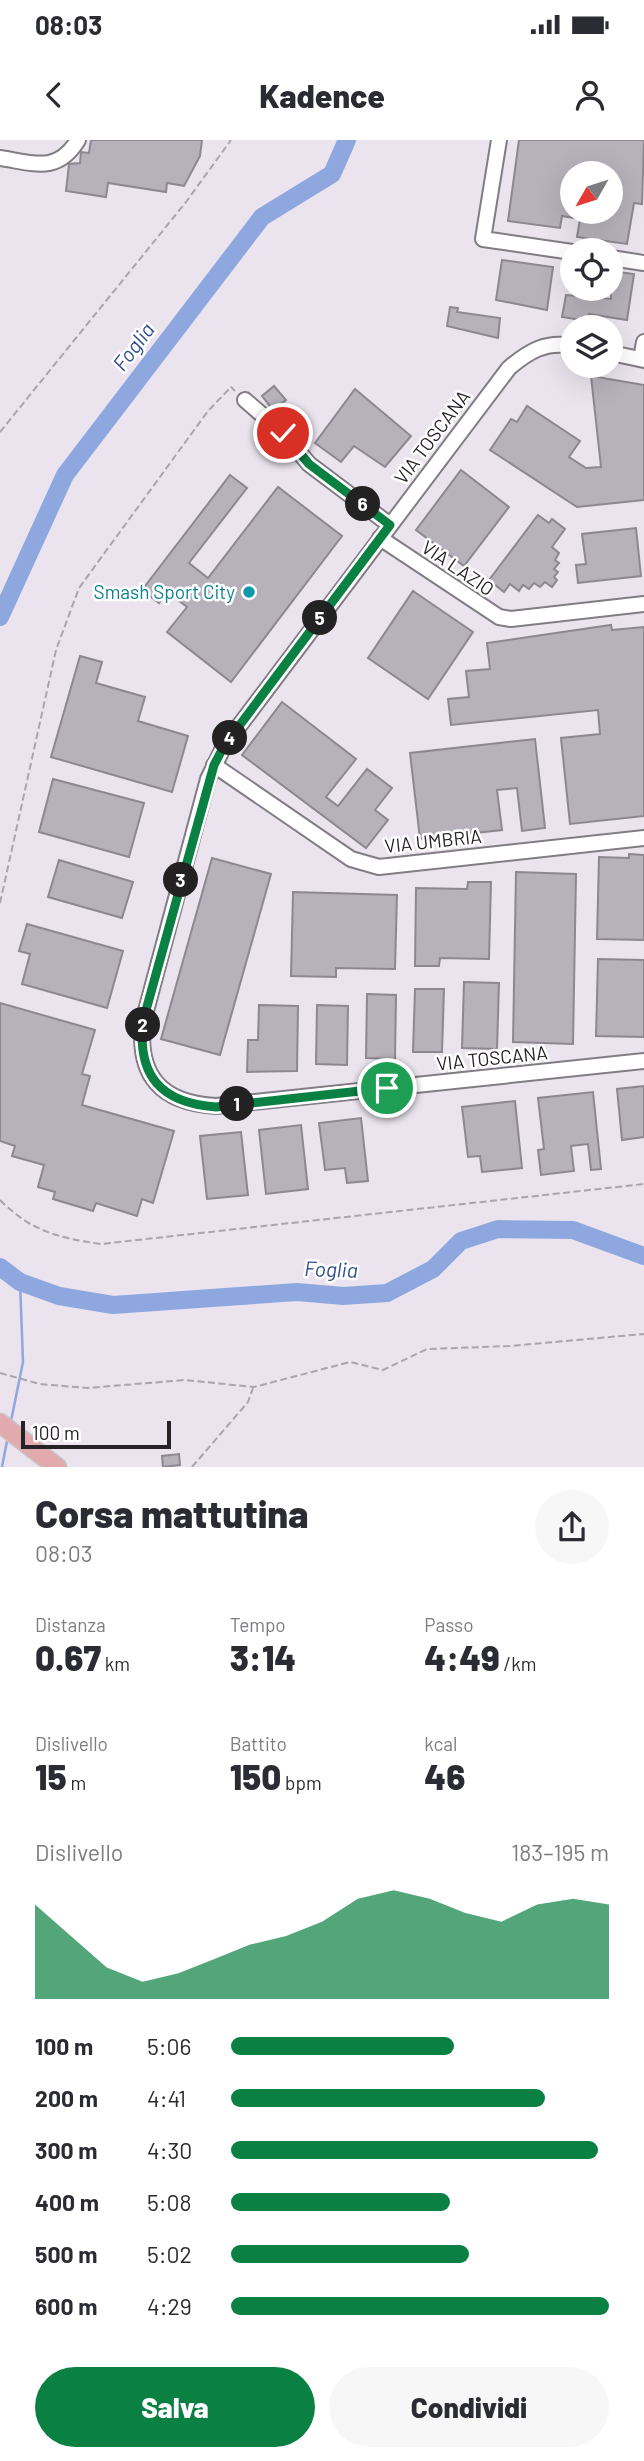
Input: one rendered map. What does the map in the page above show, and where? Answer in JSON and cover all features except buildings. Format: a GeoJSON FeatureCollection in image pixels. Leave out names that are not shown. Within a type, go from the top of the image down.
{"type":"FeatureCollection","features":[{"type":"Feature","properties":{"kind":"main road"},"geometry":{"type":"LineString","coordinates":[[0,1423],[57,1467]]}},
{"type":"Feature","properties":{"kind":"street"},"geometry":{"type":"LineString","coordinates":[[0,158],[52,164],[66,157],[78,140]]}},
{"type":"Feature","properties":{"kind":"street"},"geometry":{"type":"LineString","coordinates":[[499,140],[483,239],[560,250]]}},
{"type":"Feature","properties":{"kind":"street"},"geometry":{"type":"LineString","coordinates":[[623,260],[644,263]]}},
{"type":"Feature","properties":{"kind":"street"},"geometry":{"type":"LineString","coordinates":[[623,355],[643,359],[644,342]]}},
{"type":"Feature","properties":{"kind":"street","name":"VIA TOSCANA"},"geometry":{"type":"LineString","coordinates":[[560,346],[543,346],[526,354],[509,368],[224,746],[214,765],[143,1021],[140,1047],[145,1065],[155,1083],[172,1097],[192,1105],[216,1107],[644,1061]]}},
{"type":"Feature","properties":{"kind":"street"},"geometry":{"type":"LineString","coordinates":[[245,400],[283,433],[309,464],[390,525]]}},
{"type":"Feature","properties":{"kind":"street","name":"VIA LAZIO"},"geometry":{"type":"LineString","coordinates":[[380,538],[499,617],[511,619],[644,604]]}},
{"type":"Feature","properties":{"kind":"street","name":"VIA UMBRIA"},"geometry":{"type":"LineString","coordinates":[[214,765],[351,859],[365,865],[379,867],[644,838]]}},
{"type":"Feature","properties":{"kind":"path"},"geometry":{"type":"LineString","coordinates":[[0,432],[186,202],[231,140]]}},
{"type":"Feature","properties":{"kind":"path"},"geometry":{"type":"LineString","coordinates":[[0,903],[56,650],[79,588],[208,411],[231,387],[245,400]]}},
{"type":"Feature","properties":{"kind":"path"},"geometry":{"type":"LineString","coordinates":[[0,1200],[19,1219],[60,1238],[101,1244],[644,1184]]}},
{"type":"Feature","properties":{"kind":"path"},"geometry":{"type":"LineString","coordinates":[[0,1373],[40,1384],[87,1388],[185,1380],[254,1387],[350,1362],[383,1370],[427,1349],[510,1346],[644,1334]]}},
{"type":"Feature","properties":{"kind":"path"},"geometry":{"type":"LineString","coordinates":[[191,1467],[248,1402],[254,1387]]}},
{"type":"Feature","properties":{"kind":"waterway","name":"Foglia"},"geometry":{"type":"LineString","coordinates":[[0,617],[65,475],[262,217],[332,174],[347,140]]}},
{"type":"Feature","properties":{"kind":"waterway","name":"Foglia"},"geometry":{"type":"LineString","coordinates":[[0,1267],[20,1282],[59,1296],[113,1305],[297,1292],[343,1296],[387,1293],[433,1269],[461,1241],[498,1229],[573,1230],[644,1256]]}},
{"type":"Feature","properties":{"kind":"waterway"},"geometry":{"type":"LineString","coordinates":[[11,1421],[23,1362],[20,1282]]}},
{"type":"Feature","properties":{"kind":"waterway"},"geometry":{"type":"LineString","coordinates":[[2,1467],[7,1441]]}},
{"type":"Feature","properties":{"kind":"place","name":"Smash Sport City"},"geometry":{"type":"Point","coordinates":[249,592]}},
{"type":"Feature","properties":{"kind":"route"},"geometry":{"type":"LineString","coordinates":[[283,433],[309,464],[390,525],[224,746],[214,765],[143,1021],[140,1047],[145,1065],[155,1083],[172,1097],[192,1105],[216,1107],[387,1088]]}}]}
